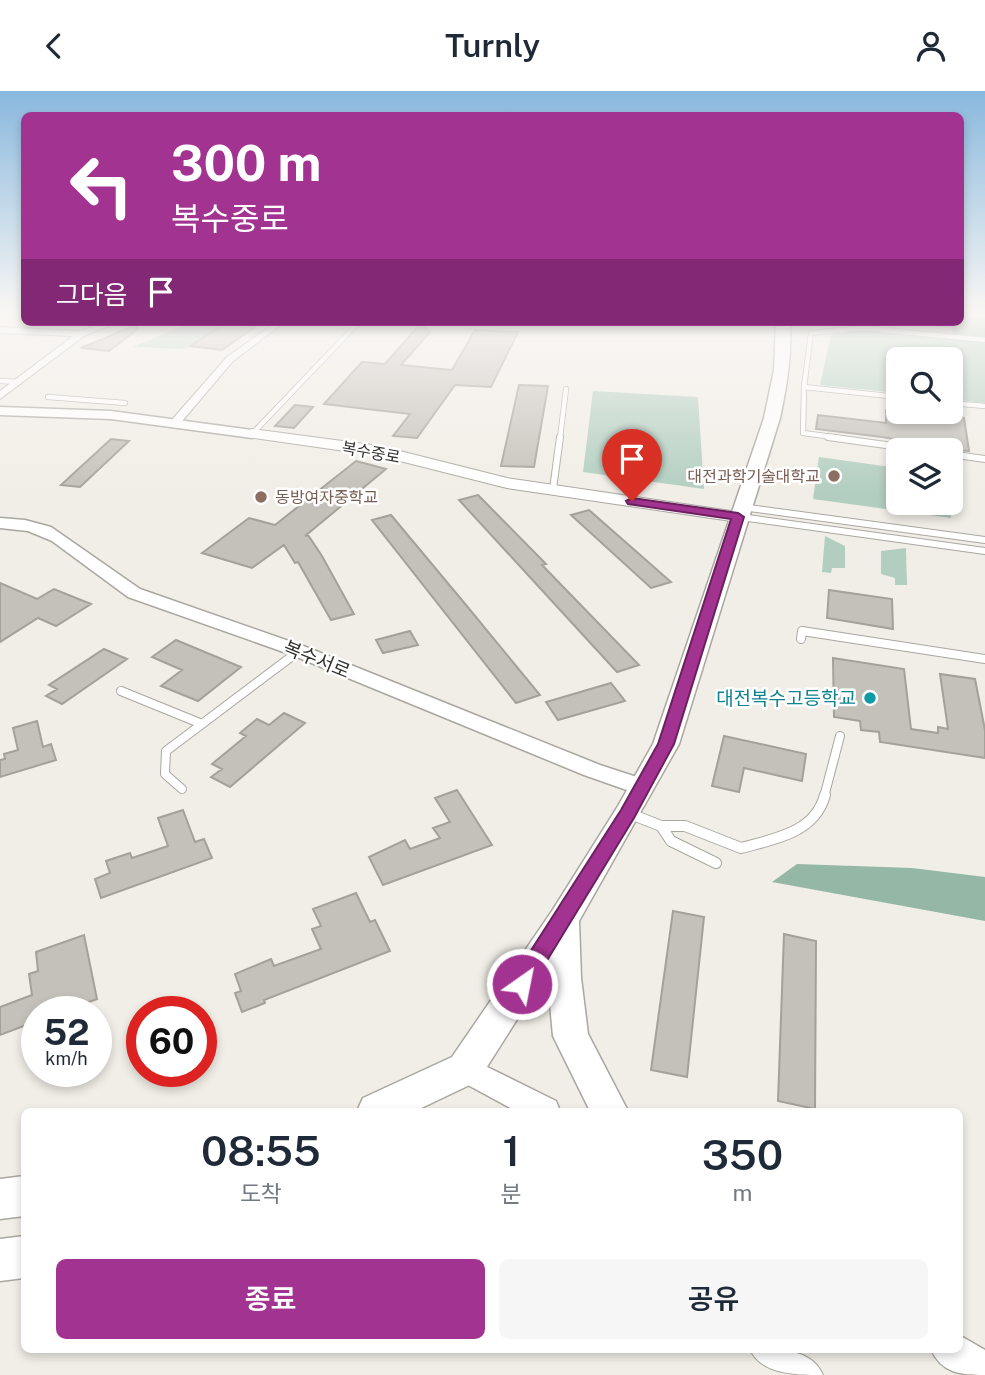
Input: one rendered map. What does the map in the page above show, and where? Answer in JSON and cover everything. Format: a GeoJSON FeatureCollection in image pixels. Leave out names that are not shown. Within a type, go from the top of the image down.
{"type":"FeatureCollection","features":[{"type":"Feature","properties":{"kind":"main road"},"geometry":{"type":"LineString","coordinates":[[383,1108],[466,1069],[564,920],[666,744],[772,418],[782,373]]}},
{"type":"Feature","properties":{"kind":"main road","name":"복수중로"},"geometry":{"type":"LineString","coordinates":[[252,434],[380,451],[507,483],[740,512]]}},
{"type":"Feature","properties":{"kind":"main road"},"geometry":{"type":"LineString","coordinates":[[564,920],[564,978],[571,1036],[607,1108]]}},
{"type":"Feature","properties":{"kind":"main road"},"geometry":{"type":"LineString","coordinates":[[0,1199],[21,1196]]}},
{"type":"Feature","properties":{"kind":"main road"},"geometry":{"type":"LineString","coordinates":[[0,1260],[21,1257]]}},
{"type":"Feature","properties":{"kind":"street"},"geometry":{"type":"LineString","coordinates":[[0,396],[30,373]]}},
{"type":"Feature","properties":{"kind":"street"},"geometry":{"type":"LineString","coordinates":[[174,424],[218,373]]}},
{"type":"Feature","properties":{"kind":"street","name":"복수중로"},"geometry":{"type":"LineString","coordinates":[[0,411],[111,415],[252,434]]}},
{"type":"Feature","properties":{"kind":"street","name":"복수서로"},"geometry":{"type":"LineString","coordinates":[[0,523],[35,527],[56,537],[113,582],[134,593],[299,651],[592,770],[635,800]]}},
{"type":"Feature","properties":{"kind":"street"},"geometry":{"type":"LineString","coordinates":[[466,1069],[539,1108]]}},
{"type":"Feature","properties":{"kind":"street"},"geometry":{"type":"LineString","coordinates":[[408,1108],[433,1085]]}},
{"type":"Feature","properties":{"kind":"street"},"geometry":{"type":"LineString","coordinates":[[770,1353],[809,1375]]}},
{"type":"Feature","properties":{"kind":"street"},"geometry":{"type":"LineString","coordinates":[[956,1353],[985,1371]]}},
{"type":"Feature","properties":{"kind":"lane"},"geometry":{"type":"LineString","coordinates":[[252,434],[310,373]]}},
{"type":"Feature","properties":{"kind":"lane"},"geometry":{"type":"LineString","coordinates":[[806,373],[803,433],[886,445]]}},
{"type":"Feature","properties":{"kind":"lane"},"geometry":{"type":"LineString","coordinates":[[0,381],[19,381]]}},
{"type":"Feature","properties":{"kind":"lane"},"geometry":{"type":"LineString","coordinates":[[804,387],[886,396]]}},
{"type":"Feature","properties":{"kind":"lane"},"geometry":{"type":"LineString","coordinates":[[553,489],[566,389]]}},
{"type":"Feature","properties":{"kind":"lane"},"geometry":{"type":"LineString","coordinates":[[48,397],[125,403],[111,415]]}},
{"type":"Feature","properties":{"kind":"lane"},"geometry":{"type":"LineString","coordinates":[[963,404],[985,406]]}},
{"type":"Feature","properties":{"kind":"lane"},"geometry":{"type":"LineString","coordinates":[[963,456],[985,459]]}},
{"type":"Feature","properties":{"kind":"lane"},"geometry":{"type":"LineString","coordinates":[[740,512],[985,540]]}},
{"type":"Feature","properties":{"kind":"lane"},"geometry":{"type":"LineString","coordinates":[[740,512],[985,551]]}},
{"type":"Feature","properties":{"kind":"lane"},"geometry":{"type":"LineString","coordinates":[[801,639],[802,631],[985,659]]}},
{"type":"Feature","properties":{"kind":"lane"},"geometry":{"type":"LineString","coordinates":[[182,789],[165,774],[166,751],[299,651]]}},
{"type":"Feature","properties":{"kind":"lane"},"geometry":{"type":"LineString","coordinates":[[121,691],[202,724]]}},
{"type":"Feature","properties":{"kind":"lane"},"geometry":{"type":"LineString","coordinates":[[661,826],[685,826],[741,848],[806,826],[821,810],[840,736]]}},
{"type":"Feature","properties":{"kind":"lane"},"geometry":{"type":"LineString","coordinates":[[635,800],[661,826],[671,841],[716,863]]}},
{"type":"Feature","properties":{"kind":"green space"},"geometry":{"type":"Polygon","coordinates":[[[823,373],[886,373],[886,392],[820,385],[823,373]]]}},
{"type":"Feature","properties":{"kind":"green space"},"geometry":{"type":"Polygon","coordinates":[[[963,373],[985,373],[985,403],[963,400],[963,373]]]}},
{"type":"Feature","properties":{"kind":"green space"},"geometry":{"type":"Polygon","coordinates":[[[593,391],[698,397],[704,489],[583,472],[593,391]]]}},
{"type":"Feature","properties":{"kind":"green space"},"geometry":{"type":"Polygon","coordinates":[[[819,457],[886,466],[886,509],[813,499],[819,457]]]}},
{"type":"Feature","properties":{"kind":"green space"},"geometry":{"type":"Polygon","coordinates":[[[929,515],[951,515],[951,518],[929,515]]]}},
{"type":"Feature","properties":{"kind":"green space"},"geometry":{"type":"Polygon","coordinates":[[[825,536],[845,546],[845,568],[832,568],[831,573],[822,572],[825,536]]]}},
{"type":"Feature","properties":{"kind":"green space"},"geometry":{"type":"Polygon","coordinates":[[[906,548],[907,585],[895,585],[895,578],[881,574],[881,551],[906,548]]]}},
{"type":"Feature","properties":{"kind":"green space"},"geometry":{"type":"Polygon","coordinates":[[[797,864],[912,868],[985,877],[985,921],[772,882],[797,864]]]}},
{"type":"Feature","properties":{"kind":"building"},"geometry":{"type":"Polygon","coordinates":[[[352,373],[498,373],[491,387],[455,385],[417,438],[393,436],[410,414],[324,404],[352,373]]]}},
{"type":"Feature","properties":{"kind":"building"},"geometry":{"type":"Polygon","coordinates":[[[519,385],[548,386],[534,467],[501,466],[519,385]]]}},
{"type":"Feature","properties":{"kind":"building"},"geometry":{"type":"Polygon","coordinates":[[[295,405],[313,407],[294,428],[275,426],[295,405]]]}},
{"type":"Feature","properties":{"kind":"building"},"geometry":{"type":"Polygon","coordinates":[[[818,415],[886,424],[963,424],[964,418],[969,451],[963,451],[963,438],[888,438],[816,429],[818,415]]]}},
{"type":"Feature","properties":{"kind":"building"},"geometry":{"type":"Polygon","coordinates":[[[111,439],[129,441],[80,487],[61,485],[111,439]]]}},
{"type":"Feature","properties":{"kind":"building"},"geometry":{"type":"Polygon","coordinates":[[[356,461],[386,469],[305,536],[308,535],[322,556],[354,614],[331,620],[298,562],[295,563],[284,545],[252,568],[202,553],[249,518],[275,525],[356,461]]]}},
{"type":"Feature","properties":{"kind":"building"},"geometry":{"type":"Polygon","coordinates":[[[478,495],[639,665],[617,672],[459,500],[478,495]]]}},
{"type":"Feature","properties":{"kind":"building"},"geometry":{"type":"Polygon","coordinates":[[[589,510],[671,582],[651,588],[571,515],[589,510]]]}},
{"type":"Feature","properties":{"kind":"building"},"geometry":{"type":"Polygon","coordinates":[[[391,515],[540,695],[516,703],[372,520],[391,515]]]}},
{"type":"Feature","properties":{"kind":"building"},"geometry":{"type":"Polygon","coordinates":[[[0,583],[37,599],[54,589],[91,604],[56,626],[38,618],[0,642],[0,583]]]}},
{"type":"Feature","properties":{"kind":"building"},"geometry":{"type":"Polygon","coordinates":[[[829,590],[892,599],[893,629],[827,618],[829,590]]]}},
{"type":"Feature","properties":{"kind":"building"},"geometry":{"type":"Polygon","coordinates":[[[410,631],[418,645],[383,653],[376,640],[410,631]]]}},
{"type":"Feature","properties":{"kind":"building"},"geometry":{"type":"Polygon","coordinates":[[[176,640],[241,667],[198,701],[161,686],[182,670],[152,657],[176,640]]]}},
{"type":"Feature","properties":{"kind":"building"},"geometry":{"type":"Polygon","coordinates":[[[104,649],[127,659],[62,704],[46,696],[57,689],[49,685],[104,649]]]}},
{"type":"Feature","properties":{"kind":"building","name":"대전복수고등학교"},"geometry":{"type":"Polygon","coordinates":[[[833,658],[904,669],[911,729],[938,733],[938,727],[948,729],[940,674],[975,679],[985,730],[985,758],[880,742],[879,732],[861,730],[860,721],[834,717],[833,658]]]}},
{"type":"Feature","properties":{"kind":"building"},"geometry":{"type":"Polygon","coordinates":[[[611,683],[625,701],[558,720],[546,702],[611,683]]]}},
{"type":"Feature","properties":{"kind":"building"},"geometry":{"type":"Polygon","coordinates":[[[284,713],[305,723],[230,787],[211,777],[222,769],[212,764],[246,736],[240,733],[257,719],[269,725],[284,713]]]}},
{"type":"Feature","properties":{"kind":"building"},"geometry":{"type":"Polygon","coordinates":[[[37,721],[43,747],[51,744],[56,760],[0,777],[0,760],[5,759],[4,754],[18,750],[13,728],[37,721]]]}},
{"type":"Feature","properties":{"kind":"building"},"geometry":{"type":"Polygon","coordinates":[[[724,736],[806,754],[802,781],[744,768],[739,792],[712,786],[724,736]]]}},
{"type":"Feature","properties":{"kind":"building"},"geometry":{"type":"Polygon","coordinates":[[[457,790],[492,845],[383,885],[369,857],[405,840],[410,849],[440,838],[433,828],[450,822],[435,798],[457,790]]]}},
{"type":"Feature","properties":{"kind":"building"},"geometry":{"type":"Polygon","coordinates":[[[183,810],[195,842],[204,839],[212,858],[101,898],[95,879],[110,873],[106,861],[130,853],[132,858],[168,846],[158,818],[183,810]]]}},
{"type":"Feature","properties":{"kind":"building"},"geometry":{"type":"Polygon","coordinates":[[[356,893],[370,922],[375,920],[390,951],[264,1000],[265,1003],[242,1012],[235,993],[241,991],[235,974],[271,959],[274,966],[321,949],[312,929],[321,926],[313,909],[356,893]]]}},
{"type":"Feature","properties":{"kind":"building"},"geometry":{"type":"Polygon","coordinates":[[[673,911],[704,917],[687,1077],[651,1070],[673,911]]]}},
{"type":"Feature","properties":{"kind":"building"},"geometry":{"type":"Polygon","coordinates":[[[784,934],[816,941],[815,1108],[778,1101],[784,934]]]}},
{"type":"Feature","properties":{"kind":"building"},"geometry":{"type":"Polygon","coordinates":[[[84,935],[96,996],[29,996],[32,995],[29,974],[38,971],[36,952],[84,935]]]}},
{"type":"Feature","properties":{"kind":"building"},"geometry":{"type":"Polygon","coordinates":[[[21,999],[21,1027],[0,1035],[0,1007],[21,999]]]}},
{"type":"Feature","properties":{"kind":"place","name":"대전과학기술대학교"},"geometry":{"type":"Point","coordinates":[834,476]}},
{"type":"Feature","properties":{"kind":"place","name":"동방여자중학교"},"geometry":{"type":"Point","coordinates":[261,497]}},
{"type":"Feature","properties":{"kind":"place","name":"대전복수고등학교"},"geometry":{"type":"Point","coordinates":[870,698]}},
{"type":"Feature","properties":{"kind":"route"},"geometry":{"type":"LineString","coordinates":[[522,984],[564,920],[666,744],[738,517],[632,501]]}}]}
